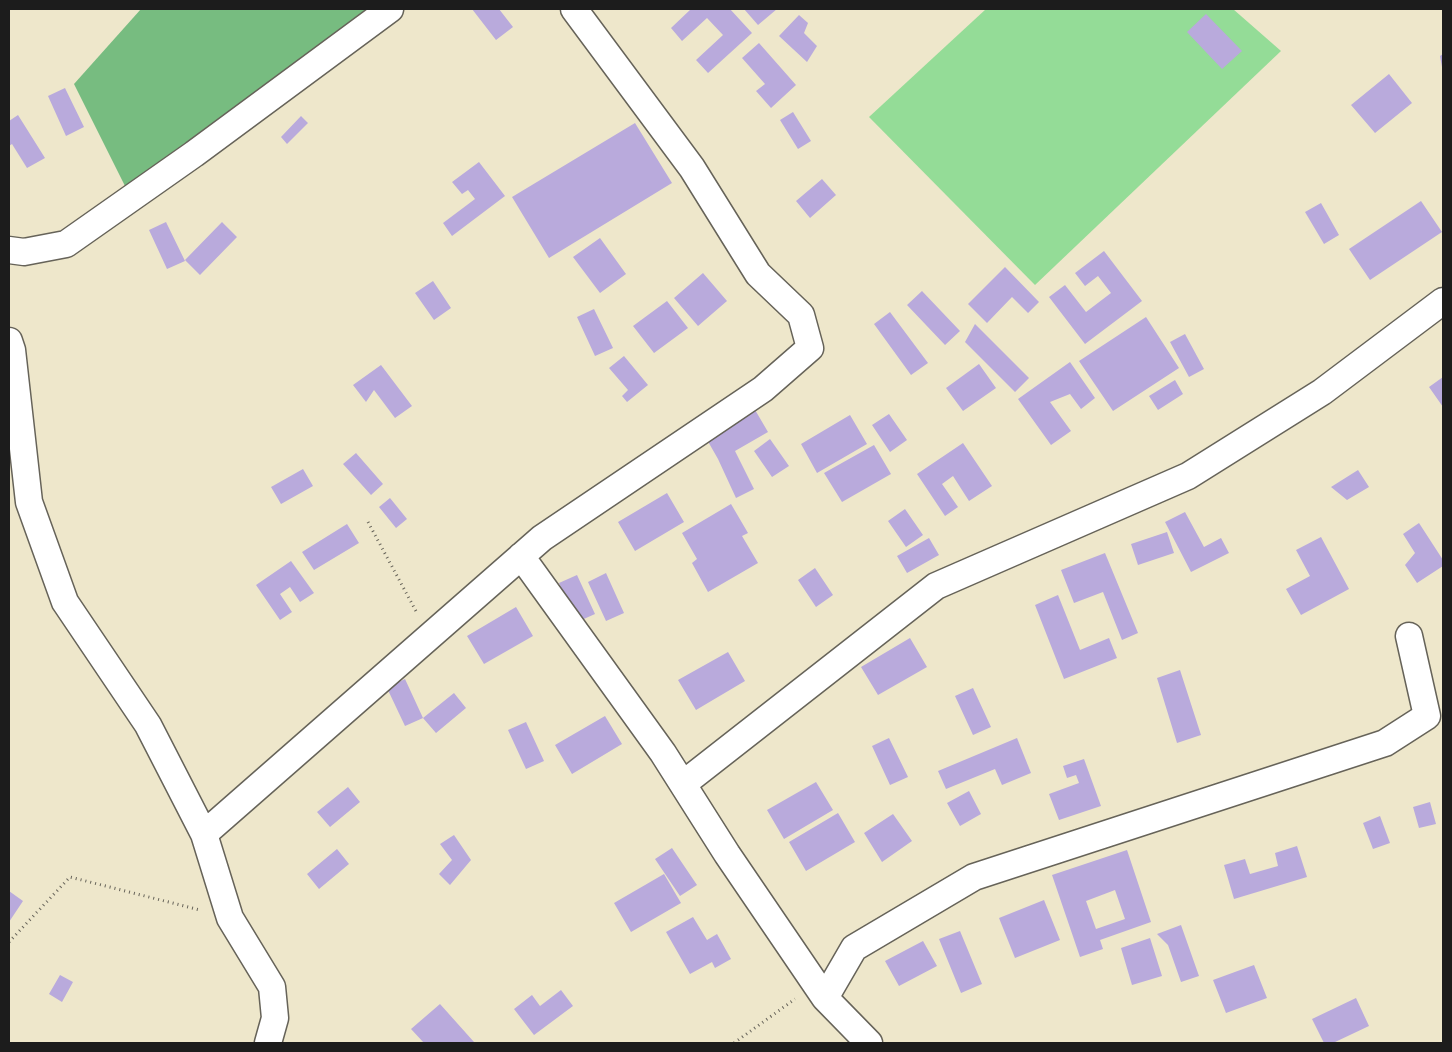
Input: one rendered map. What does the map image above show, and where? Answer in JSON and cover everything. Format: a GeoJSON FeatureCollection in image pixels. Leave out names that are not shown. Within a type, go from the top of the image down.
{"type":"FeatureCollection","features":[{"type":"Feature","properties":{"kind":"street"},"geometry":{"type":"LineString","coordinates":[[9,250],[24,252],[66,244],[194,154],[390,9]]}},
{"type":"Feature","properties":{"kind":"street"},"geometry":{"type":"LineString","coordinates":[[204,834],[542,538],[763,389],[810,348],[801,315],[758,274],[692,168],[574,9]]}},
{"type":"Feature","properties":{"kind":"street"},"geometry":{"type":"LineString","coordinates":[[683,784],[936,586],[1188,476],[1322,392],[1443,301]]}},
{"type":"Feature","properties":{"kind":"street"},"geometry":{"type":"LineString","coordinates":[[9,341],[12,350],[29,502],[65,602],[148,725],[204,834],[230,918],[272,987],[275,1018],[268,1043]]}},
{"type":"Feature","properties":{"kind":"street"},"geometry":{"type":"LineString","coordinates":[[521,556],[664,753],[727,854],[820,991],[869,1043]]}},
{"type":"Feature","properties":{"kind":"street"},"geometry":{"type":"LineString","coordinates":[[820,991],[854,948],[974,877],[1385,744],[1427,716],[1409,636]]}},
{"type":"Feature","properties":{"kind":"path"},"geometry":{"type":"LineString","coordinates":[[368,522],[430,636]]}},
{"type":"Feature","properties":{"kind":"path"},"geometry":{"type":"LineString","coordinates":[[9,942],[70,877],[230,918]]}},
{"type":"Feature","properties":{"kind":"path"},"geometry":{"type":"LineString","coordinates":[[734,1043],[820,991]]}},
{"type":"Feature","properties":{"kind":"green space"},"geometry":{"type":"Polygon","coordinates":[[[141,9],[390,9],[131,198],[74,84],[141,9]]]}},
{"type":"Feature","properties":{"kind":"green space"},"geometry":{"type":"Polygon","coordinates":[[[986,9],[1233,9],[1281,51],[1035,285],[869,117],[986,9]]]}},
{"type":"Feature","properties":{"kind":"building"},"geometry":{"type":"Polygon","coordinates":[[[472,9],[499,9],[513,27],[496,40],[472,9]]]}},
{"type":"Feature","properties":{"kind":"building"},"geometry":{"type":"Polygon","coordinates":[[[691,9],[730,9],[752,33],[708,73],[696,60],[723,35],[707,18],[682,41],[671,28],[691,9]]]}},
{"type":"Feature","properties":{"kind":"building"},"geometry":{"type":"Polygon","coordinates":[[[744,9],[777,9],[758,25],[744,9]]]}},
{"type":"Feature","properties":{"kind":"building"},"geometry":{"type":"Polygon","coordinates":[[[1206,14],[1242,51],[1222,69],[1187,32],[1206,14]]]}},
{"type":"Feature","properties":{"kind":"building"},"geometry":{"type":"Polygon","coordinates":[[[799,15],[808,23],[804,33],[817,46],[807,62],[779,36],[799,15]]]}},
{"type":"Feature","properties":{"kind":"building"},"geometry":{"type":"Polygon","coordinates":[[[759,43],[796,85],[771,108],[756,91],[765,84],[742,58],[759,43]]]}},
{"type":"Feature","properties":{"kind":"building"},"geometry":{"type":"Polygon","coordinates":[[[1443,54],[1443,67],[1442,67],[1440,56],[1443,54]]]}},
{"type":"Feature","properties":{"kind":"building"},"geometry":{"type":"Polygon","coordinates":[[[1389,74],[1412,103],[1375,133],[1351,105],[1389,74]]]}},
{"type":"Feature","properties":{"kind":"building"},"geometry":{"type":"Polygon","coordinates":[[[65,88],[84,127],[66,136],[48,96],[65,88]]]}},
{"type":"Feature","properties":{"kind":"building"},"geometry":{"type":"Polygon","coordinates":[[[793,112],[811,141],[798,149],[780,120],[793,112]]]}},
{"type":"Feature","properties":{"kind":"building"},"geometry":{"type":"Polygon","coordinates":[[[18,115],[45,158],[27,168],[12,144],[9,146],[9,121],[18,115]]]}},
{"type":"Feature","properties":{"kind":"building"},"geometry":{"type":"Polygon","coordinates":[[[301,116],[308,123],[287,144],[281,137],[301,116]]]}},
{"type":"Feature","properties":{"kind":"building"},"geometry":{"type":"Polygon","coordinates":[[[635,123],[672,183],[549,258],[512,197],[635,123]]]}},
{"type":"Feature","properties":{"kind":"building"},"geometry":{"type":"Polygon","coordinates":[[[479,162],[505,196],[452,236],[443,223],[475,199],[468,190],[462,194],[452,182],[479,162]]]}},
{"type":"Feature","properties":{"kind":"building"},"geometry":{"type":"Polygon","coordinates":[[[822,179],[836,195],[810,218],[796,201],[822,179]]]}},
{"type":"Feature","properties":{"kind":"building"},"geometry":{"type":"Polygon","coordinates":[[[1421,201],[1442,232],[1370,280],[1349,249],[1421,201]]]}},
{"type":"Feature","properties":{"kind":"building"},"geometry":{"type":"Polygon","coordinates":[[[1321,203],[1339,235],[1324,244],[1305,212],[1321,203]]]}},
{"type":"Feature","properties":{"kind":"building"},"geometry":{"type":"Polygon","coordinates":[[[166,222],[185,261],[167,269],[149,230],[166,222]]]}},
{"type":"Feature","properties":{"kind":"building"},"geometry":{"type":"Polygon","coordinates":[[[222,222],[237,237],[200,275],[185,260],[222,222]]]}},
{"type":"Feature","properties":{"kind":"building"},"geometry":{"type":"Polygon","coordinates":[[[600,238],[626,274],[600,293],[573,257],[600,238]]]}},
{"type":"Feature","properties":{"kind":"building"},"geometry":{"type":"Polygon","coordinates":[[[1104,251],[1142,301],[1085,344],[1049,297],[1065,285],[1086,312],[1111,293],[1098,276],[1085,286],[1075,273],[1104,251]]]}},
{"type":"Feature","properties":{"kind":"building"},"geometry":{"type":"Polygon","coordinates":[[[1005,267],[1039,302],[1028,313],[1012,297],[987,323],[968,304],[1005,267]]]}},
{"type":"Feature","properties":{"kind":"building"},"geometry":{"type":"Polygon","coordinates":[[[703,273],[727,301],[698,326],[674,298],[703,273]]]}},
{"type":"Feature","properties":{"kind":"building"},"geometry":{"type":"Polygon","coordinates":[[[433,281],[451,308],[434,320],[415,293],[433,281]]]}},
{"type":"Feature","properties":{"kind":"building"},"geometry":{"type":"Polygon","coordinates":[[[922,291],[960,331],[945,345],[907,305],[922,291]]]}},
{"type":"Feature","properties":{"kind":"building"},"geometry":{"type":"Polygon","coordinates":[[[667,301],[688,328],[654,353],[633,326],[667,301]]]}},
{"type":"Feature","properties":{"kind":"building"},"geometry":{"type":"Polygon","coordinates":[[[594,309],[613,348],[595,356],[577,317],[594,309]]]}},
{"type":"Feature","properties":{"kind":"building"},"geometry":{"type":"Polygon","coordinates":[[[890,312],[928,363],[911,375],[874,324],[890,312]]]}},
{"type":"Feature","properties":{"kind":"building"},"geometry":{"type":"Polygon","coordinates":[[[1146,317],[1179,368],[1113,411],[1079,361],[1146,317]]]}},
{"type":"Feature","properties":{"kind":"building"},"geometry":{"type":"Polygon","coordinates":[[[975,324],[1029,378],[1015,392],[965,342],[975,324]]]}},
{"type":"Feature","properties":{"kind":"building"},"geometry":{"type":"Polygon","coordinates":[[[1185,334],[1204,369],[1189,377],[1170,342],[1185,334]]]}},
{"type":"Feature","properties":{"kind":"building"},"geometry":{"type":"Polygon","coordinates":[[[624,356],[648,385],[627,402],[622,396],[628,390],[609,368],[624,356]]]}},
{"type":"Feature","properties":{"kind":"building"},"geometry":{"type":"Polygon","coordinates":[[[1070,362],[1095,398],[1081,409],[1070,394],[1050,402],[1071,431],[1051,445],[1018,399],[1070,362]]]}},
{"type":"Feature","properties":{"kind":"building"},"geometry":{"type":"Polygon","coordinates":[[[979,364],[996,388],[963,411],[946,388],[979,364]]]}},
{"type":"Feature","properties":{"kind":"building"},"geometry":{"type":"Polygon","coordinates":[[[381,365],[412,406],[395,418],[374,390],[366,402],[353,385],[381,365]]]}},
{"type":"Feature","properties":{"kind":"building"},"geometry":{"type":"Polygon","coordinates":[[[1443,377],[1443,407],[1429,387],[1443,377]]]}},
{"type":"Feature","properties":{"kind":"building"},"geometry":{"type":"Polygon","coordinates":[[[1175,380],[1183,394],[1158,410],[1149,396],[1175,380]]]}},
{"type":"Feature","properties":{"kind":"building"},"geometry":{"type":"Polygon","coordinates":[[[751,403],[768,432],[735,451],[754,489],[736,498],[718,459],[702,431],[751,403]]]}},
{"type":"Feature","properties":{"kind":"building"},"geometry":{"type":"Polygon","coordinates":[[[889,414],[907,440],[890,452],[872,425],[889,414]]]}},
{"type":"Feature","properties":{"kind":"building"},"geometry":{"type":"Polygon","coordinates":[[[850,415],[867,444],[817,473],[801,444],[850,415]]]}},
{"type":"Feature","properties":{"kind":"building"},"geometry":{"type":"Polygon","coordinates":[[[770,439],[789,466],[772,477],[754,451],[770,439]]]}},
{"type":"Feature","properties":{"kind":"building"},"geometry":{"type":"Polygon","coordinates":[[[963,443],[992,486],[969,501],[953,476],[942,484],[958,507],[945,516],[917,474],[963,443]]]}},
{"type":"Feature","properties":{"kind":"building"},"geometry":{"type":"Polygon","coordinates":[[[874,445],[891,474],[842,502],[824,473],[874,445]]]}},
{"type":"Feature","properties":{"kind":"building"},"geometry":{"type":"Polygon","coordinates":[[[356,453],[383,484],[371,495],[343,464],[356,453]]]}},
{"type":"Feature","properties":{"kind":"building"},"geometry":{"type":"Polygon","coordinates":[[[303,469],[313,486],[281,504],[271,487],[303,469]]]}},
{"type":"Feature","properties":{"kind":"building"},"geometry":{"type":"Polygon","coordinates":[[[1358,470],[1369,487],[1347,500],[1331,487],[1358,470]]]}},
{"type":"Feature","properties":{"kind":"building"},"geometry":{"type":"Polygon","coordinates":[[[667,493],[684,522],[635,551],[618,522],[667,493]]]}},
{"type":"Feature","properties":{"kind":"building"},"geometry":{"type":"Polygon","coordinates":[[[390,498],[407,519],[396,528],[379,507],[390,498]]]}},
{"type":"Feature","properties":{"kind":"building"},"geometry":{"type":"Polygon","coordinates":[[[731,504],[748,533],[742,536],[758,563],[708,592],[692,563],[697,559],[682,533],[731,504]]]}},
{"type":"Feature","properties":{"kind":"building"},"geometry":{"type":"Polygon","coordinates":[[[905,509],[923,535],[906,547],[888,521],[905,509]]]}},
{"type":"Feature","properties":{"kind":"building"},"geometry":{"type":"Polygon","coordinates":[[[1185,512],[1204,547],[1221,538],[1229,553],[1191,572],[1165,522],[1185,512]]]}},
{"type":"Feature","properties":{"kind":"building"},"geometry":{"type":"Polygon","coordinates":[[[1419,523],[1443,560],[1443,566],[1417,583],[1405,565],[1415,553],[1403,534],[1419,523]]]}},
{"type":"Feature","properties":{"kind":"building"},"geometry":{"type":"Polygon","coordinates":[[[347,524],[359,543],[314,570],[302,552],[347,524]]]}},
{"type":"Feature","properties":{"kind":"building"},"geometry":{"type":"Polygon","coordinates":[[[1167,532],[1174,553],[1138,565],[1131,544],[1167,532]]]}},
{"type":"Feature","properties":{"kind":"building"},"geometry":{"type":"Polygon","coordinates":[[[1321,537],[1349,589],[1301,615],[1286,589],[1310,576],[1296,550],[1321,537]]]}},
{"type":"Feature","properties":{"kind":"building"},"geometry":{"type":"Polygon","coordinates":[[[929,538],[939,555],[907,573],[897,556],[929,538]]]}},
{"type":"Feature","properties":{"kind":"building"},"geometry":{"type":"Polygon","coordinates":[[[1105,553],[1138,633],[1122,640],[1103,592],[1074,603],[1061,570],[1105,553]]]}},
{"type":"Feature","properties":{"kind":"building"},"geometry":{"type":"Polygon","coordinates":[[[291,561],[314,593],[300,602],[290,587],[280,594],[292,612],[280,620],[256,585],[291,561]]]}},
{"type":"Feature","properties":{"kind":"building"},"geometry":{"type":"Polygon","coordinates":[[[815,568],[833,595],[816,607],[798,580],[815,568]]]}},
{"type":"Feature","properties":{"kind":"building"},"geometry":{"type":"Polygon","coordinates":[[[606,573],[624,613],[606,621],[588,582],[606,573]]]}},
{"type":"Feature","properties":{"kind":"building"},"geometry":{"type":"Polygon","coordinates":[[[577,575],[595,614],[577,622],[559,583],[577,575]]]}},
{"type":"Feature","properties":{"kind":"building"},"geometry":{"type":"Polygon","coordinates":[[[1058,595],[1080,650],[1109,638],[1117,658],[1064,679],[1035,605],[1058,595]]]}},
{"type":"Feature","properties":{"kind":"building"},"geometry":{"type":"Polygon","coordinates":[[[516,607],[533,636],[484,664],[467,636],[516,607]]]}},
{"type":"Feature","properties":{"kind":"building"},"geometry":{"type":"Polygon","coordinates":[[[910,638],[927,667],[878,695],[861,667],[910,638]]]}},
{"type":"Feature","properties":{"kind":"building"},"geometry":{"type":"Polygon","coordinates":[[[728,652],[745,681],[696,710],[678,680],[728,652]]]}},
{"type":"Feature","properties":{"kind":"building"},"geometry":{"type":"Polygon","coordinates":[[[1180,670],[1201,735],[1177,743],[1157,678],[1180,670]]]}},
{"type":"Feature","properties":{"kind":"building"},"geometry":{"type":"Polygon","coordinates":[[[405,679],[423,718],[405,726],[387,688],[405,679]]]}},
{"type":"Feature","properties":{"kind":"building"},"geometry":{"type":"Polygon","coordinates":[[[973,688],[991,727],[973,735],[955,696],[973,688]]]}},
{"type":"Feature","properties":{"kind":"building"},"geometry":{"type":"Polygon","coordinates":[[[454,693],[466,708],[436,733],[423,718],[454,693]]]}},
{"type":"Feature","properties":{"kind":"building"},"geometry":{"type":"Polygon","coordinates":[[[605,716],[622,744],[572,774],[555,745],[605,716]]]}},
{"type":"Feature","properties":{"kind":"building"},"geometry":{"type":"Polygon","coordinates":[[[526,722],[544,761],[526,769],[508,730],[526,722]]]}},
{"type":"Feature","properties":{"kind":"building"},"geometry":{"type":"Polygon","coordinates":[[[889,738],[908,777],[890,785],[872,746],[889,738]]]}},
{"type":"Feature","properties":{"kind":"building"},"geometry":{"type":"Polygon","coordinates":[[[1017,738],[1031,773],[1002,785],[995,769],[946,789],[938,771],[1017,738]]]}},
{"type":"Feature","properties":{"kind":"building"},"geometry":{"type":"Polygon","coordinates":[[[1084,759],[1101,806],[1059,820],[1049,794],[1079,783],[1076,775],[1067,778],[1063,766],[1084,759]]]}},
{"type":"Feature","properties":{"kind":"building"},"geometry":{"type":"Polygon","coordinates":[[[816,782],[833,810],[784,839],[767,810],[816,782]]]}},
{"type":"Feature","properties":{"kind":"building"},"geometry":{"type":"Polygon","coordinates":[[[348,787],[360,802],[330,827],[317,812],[348,787]]]}},
{"type":"Feature","properties":{"kind":"building"},"geometry":{"type":"Polygon","coordinates":[[[969,791],[981,814],[960,826],[947,803],[969,791]]]}},
{"type":"Feature","properties":{"kind":"building"},"geometry":{"type":"Polygon","coordinates":[[[1430,802],[1436,824],[1419,828],[1413,807],[1430,802]]]}},
{"type":"Feature","properties":{"kind":"building"},"geometry":{"type":"Polygon","coordinates":[[[838,813],[855,842],[806,871],[789,842],[838,813]]]}},
{"type":"Feature","properties":{"kind":"building"},"geometry":{"type":"Polygon","coordinates":[[[893,814],[912,841],[882,862],[864,833],[893,814]]]}},
{"type":"Feature","properties":{"kind":"building"},"geometry":{"type":"Polygon","coordinates":[[[1380,816],[1390,843],[1373,849],[1363,823],[1380,816]]]}},
{"type":"Feature","properties":{"kind":"building"},"geometry":{"type":"Polygon","coordinates":[[[454,835],[471,860],[450,885],[439,874],[452,860],[440,844],[454,835]]]}},
{"type":"Feature","properties":{"kind":"building"},"geometry":{"type":"Polygon","coordinates":[[[1297,846],[1307,877],[1234,899],[1224,865],[1245,859],[1250,874],[1278,866],[1275,853],[1297,846]]]}},
{"type":"Feature","properties":{"kind":"building"},"geometry":{"type":"Polygon","coordinates":[[[672,848],[697,885],[680,896],[655,859],[672,848]]]}},
{"type":"Feature","properties":{"kind":"building"},"geometry":{"type":"Polygon","coordinates":[[[337,849],[349,864],[319,889],[307,874],[337,849]]]}},
{"type":"Feature","properties":{"kind":"building"},"geometry":{"type":"Polygon","coordinates":[[[1127,850],[1151,922],[1100,940],[1103,949],[1080,957],[1052,875],[1127,850]],[[1115,890],[1086,901],[1096,929],[1125,919],[1115,890]]]}},
{"type":"Feature","properties":{"kind":"building"},"geometry":{"type":"Polygon","coordinates":[[[664,874],[681,903],[631,932],[614,903],[664,874]]]}},
{"type":"Feature","properties":{"kind":"building"},"geometry":{"type":"Polygon","coordinates":[[[9,891],[23,901],[9,922],[9,891]]]}},
{"type":"Feature","properties":{"kind":"building"},"geometry":{"type":"Polygon","coordinates":[[[1044,900],[1060,940],[1015,958],[999,918],[1044,900]]]}},
{"type":"Feature","properties":{"kind":"building"},"geometry":{"type":"Polygon","coordinates":[[[693,917],[707,940],[717,934],[731,959],[715,968],[712,962],[690,974],[666,932],[693,917]]]}},
{"type":"Feature","properties":{"kind":"building"},"geometry":{"type":"Polygon","coordinates":[[[1181,925],[1199,976],[1181,982],[1168,945],[1157,934],[1181,925]]]}},
{"type":"Feature","properties":{"kind":"building"},"geometry":{"type":"Polygon","coordinates":[[[960,931],[982,984],[961,993],[939,939],[960,931]]]}},
{"type":"Feature","properties":{"kind":"building"},"geometry":{"type":"Polygon","coordinates":[[[1150,938],[1162,976],[1132,985],[1121,948],[1150,938]]]}},
{"type":"Feature","properties":{"kind":"building"},"geometry":{"type":"Polygon","coordinates":[[[923,941],[937,966],[899,986],[885,961],[923,941]]]}},
{"type":"Feature","properties":{"kind":"building"},"geometry":{"type":"Polygon","coordinates":[[[1254,965],[1267,998],[1226,1013],[1213,980],[1254,965]]]}},
{"type":"Feature","properties":{"kind":"building"},"geometry":{"type":"Polygon","coordinates":[[[60,975],[73,982],[62,1002],[49,994],[60,975]]]}},
{"type":"Feature","properties":{"kind":"building"},"geometry":{"type":"Polygon","coordinates":[[[561,990],[573,1006],[534,1035],[514,1009],[532,995],[540,1006],[561,990]]]}},
{"type":"Feature","properties":{"kind":"building"},"geometry":{"type":"Polygon","coordinates":[[[1356,998],[1369,1026],[1333,1043],[1324,1043],[1312,1019],[1356,998]]]}},
{"type":"Feature","properties":{"kind":"building"},"geometry":{"type":"Polygon","coordinates":[[[440,1004],[473,1043],[424,1043],[411,1029],[440,1004]]]}}]}
